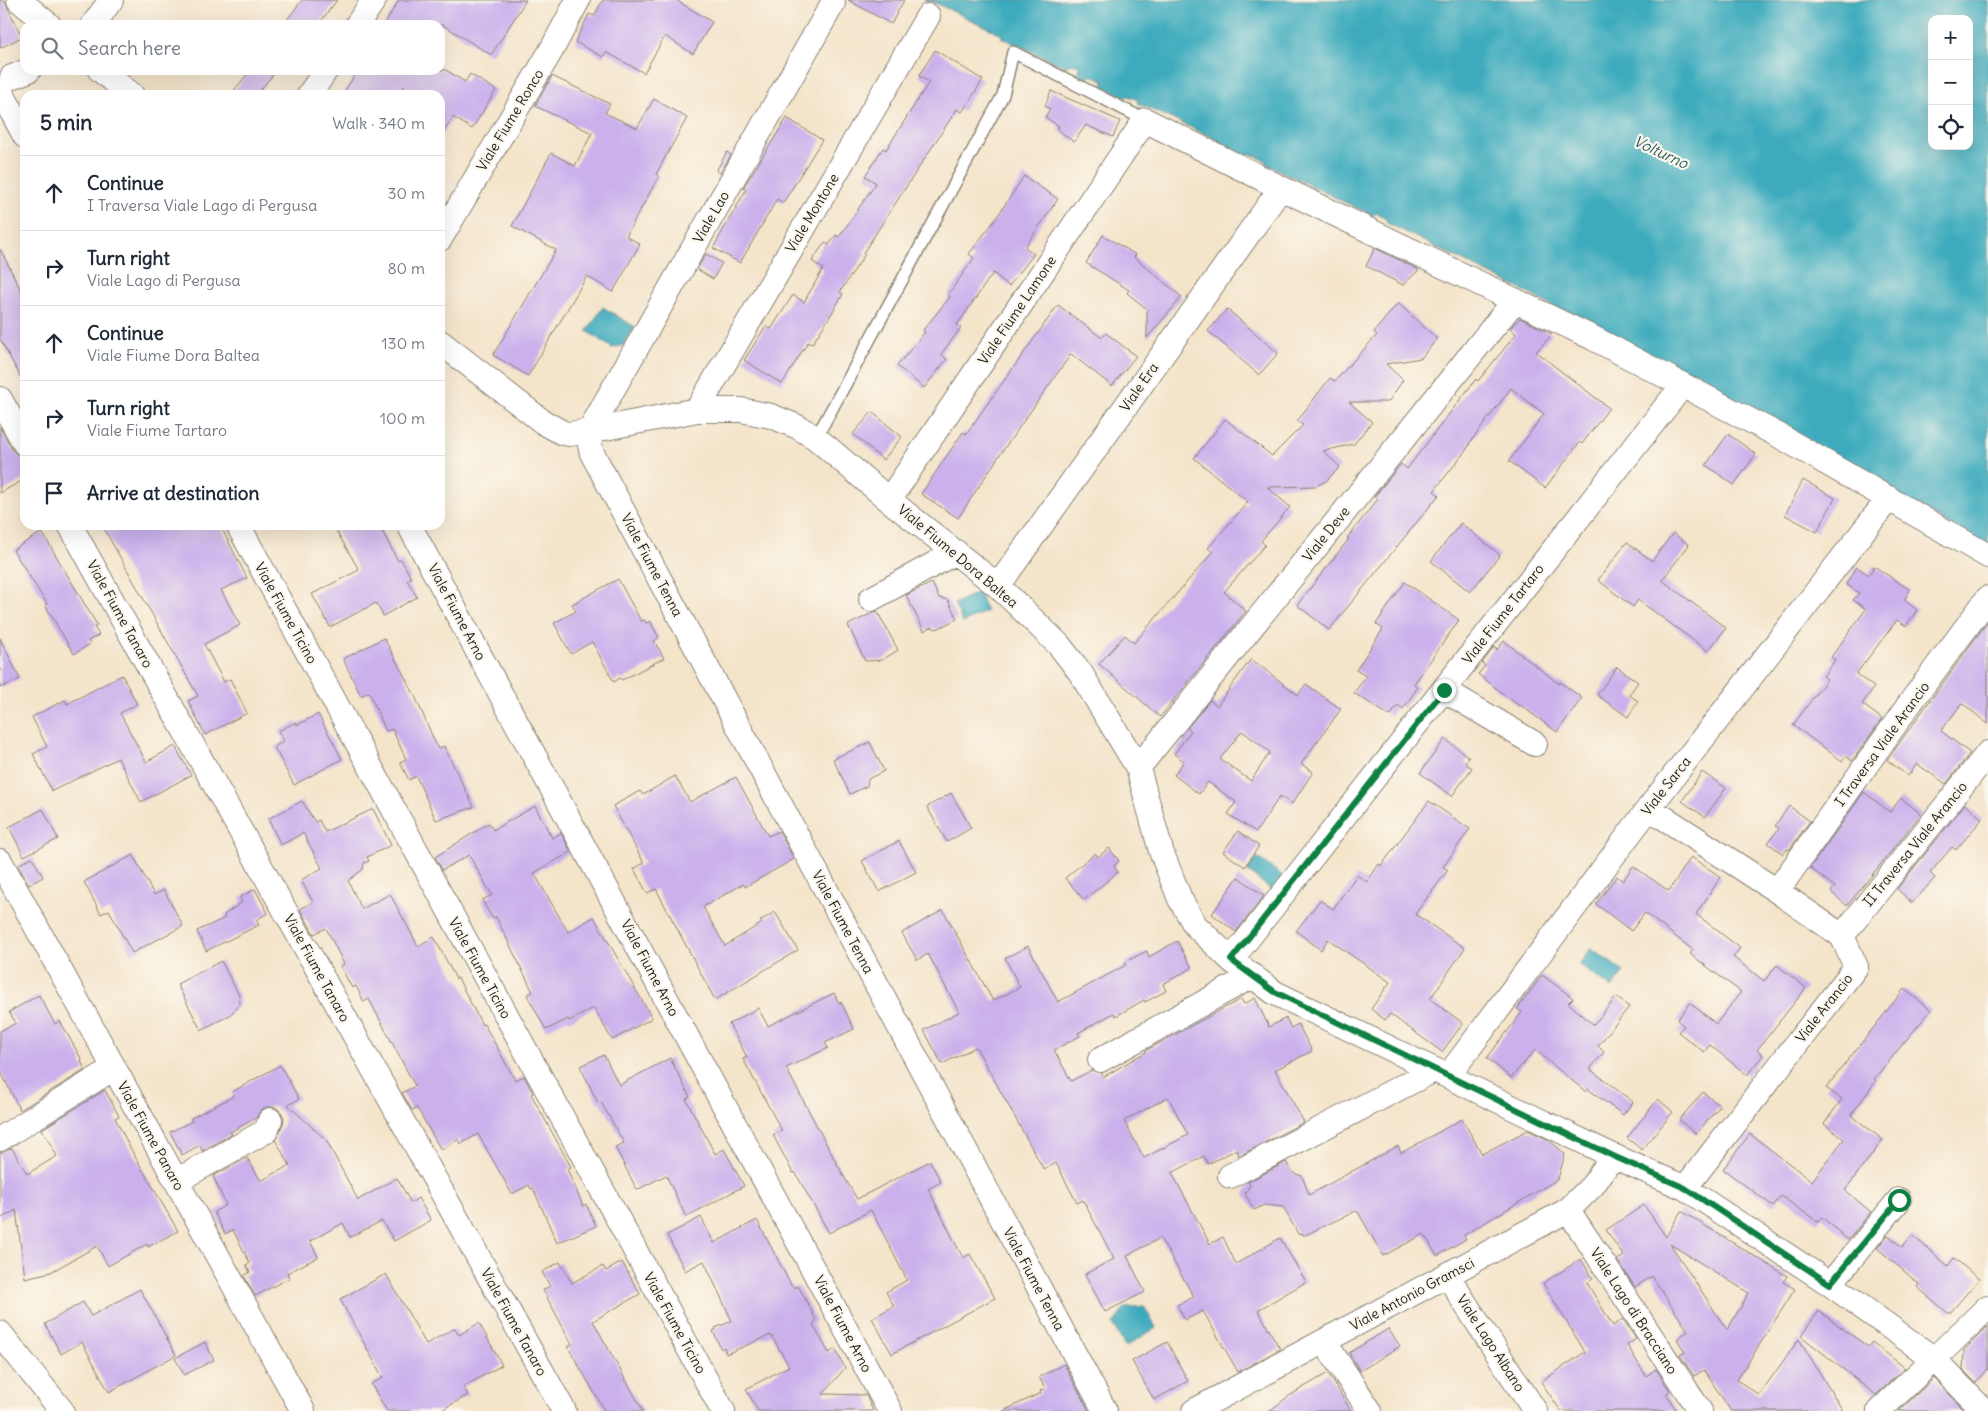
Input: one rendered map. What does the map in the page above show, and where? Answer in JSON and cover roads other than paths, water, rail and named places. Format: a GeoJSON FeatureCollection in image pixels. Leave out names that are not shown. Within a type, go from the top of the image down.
{"type":"FeatureCollection","features":[{"type":"Feature","properties":{"kind":"street"},"geometry":{"type":"LineString","coordinates":[[19,0],[43,20]]}},
{"type":"Feature","properties":{"kind":"street"},"geometry":{"type":"LineString","coordinates":[[97,20],[111,0]]}},
{"type":"Feature","properties":{"kind":"street"},"geometry":{"type":"LineString","coordinates":[[360,20],[374,0]]}},
{"type":"Feature","properties":{"kind":"street","name":"Viale Fiume Ronco"},"geometry":{"type":"LineString","coordinates":[[445,231],[552,49],[578,0]]}},
{"type":"Feature","properties":{"kind":"street","name":"Viale Lao"},"geometry":{"type":"LineString","coordinates":[[590,431],[832,3]]}},
{"type":"Feature","properties":{"kind":"street","name":"Viale Montone"},"geometry":{"type":"LineString","coordinates":[[697,410],[928,16]]}},
{"type":"Feature","properties":{"kind":"street"},"geometry":{"type":"LineString","coordinates":[[106,75],[126,90]]}},
{"type":"Feature","properties":{"kind":"street"},"geometry":{"type":"LineString","coordinates":[[312,90],[323,75]]}},
{"type":"Feature","properties":{"kind":"street"},"geometry":{"type":"LineString","coordinates":[[14,79],[20,110]]}},
{"type":"Feature","properties":{"kind":"street"},"geometry":{"type":"LineString","coordinates":[[1145,120],[1280,188],[1515,300],[1683,385],[1778,435],[1988,556]]}},
{"type":"Feature","properties":{"kind":"street","name":"Viale Fiume Lamone"},"geometry":{"type":"LineString","coordinates":[[889,500],[1145,120]]}},
{"type":"Feature","properties":{"kind":"street","name":"Viale Era"},"geometry":{"type":"LineString","coordinates":[[998,586],[1280,188]]}},
{"type":"Feature","properties":{"kind":"street","name":"Viale Deve"},"geometry":{"type":"LineString","coordinates":[[1138,768],[1515,300]]}},
{"type":"Feature","properties":{"kind":"street","name":"Viale Fiume Dora Baltea"},"geometry":{"type":"LineString","coordinates":[[445,346],[554,430],[569,434],[697,410],[741,410],[771,416],[798,427],[816,438],[889,500],[998,586],[1059,645],[1080,672],[1138,768],[1161,851],[1180,899],[1196,925],[1231,960],[1275,992],[1613,1156],[1685,1188],[1830,1284],[1934,1358],[1984,1411]]}},
{"type":"Feature","properties":{"kind":"street","name":"Viale Fiume Tartaro"},"geometry":{"type":"LineString","coordinates":[[1231,960],[1683,385]]}},
{"type":"Feature","properties":{"kind":"street"},"geometry":{"type":"LineString","coordinates":[[0,399],[20,435]]}},
{"type":"Feature","properties":{"kind":"street","name":"Viale Fiume Tenna"},"geometry":{"type":"LineString","coordinates":[[590,431],[588,440],[592,453],[1105,1411]]}},
{"type":"Feature","properties":{"kind":"street","name":"Viale Sarca"},"geometry":{"type":"LineString","coordinates":[[1441,1073],[1889,498]]}},
{"type":"Feature","properties":{"kind":"street","name":"Viale Fiume Tanaro"},"geometry":{"type":"LineString","coordinates":[[73,530],[564,1411]]}},
{"type":"Feature","properties":{"kind":"street","name":"Viale Fiume Ticino"},"geometry":{"type":"LineString","coordinates":[[241,530],[722,1411]]}},
{"type":"Feature","properties":{"kind":"street","name":"Viale Fiume Arno"},"geometry":{"type":"LineString","coordinates":[[412,530],[890,1411]]}},
{"type":"Feature","properties":{"kind":"street"},"geometry":{"type":"LineString","coordinates":[[870,599],[956,552]]}},
{"type":"Feature","properties":{"kind":"street","name":"I Traversa Viale Arancio"},"geometry":{"type":"LineString","coordinates":[[1777,891],[1913,699],[1988,598]]}},
{"type":"Feature","properties":{"kind":"street"},"geometry":{"type":"LineString","coordinates":[[1444,690],[1535,744]]}},
{"type":"Feature","properties":{"kind":"street","name":"II Traversa Viale Arancio"},"geometry":{"type":"LineString","coordinates":[[1842,936],[1988,753]]}},
{"type":"Feature","properties":{"kind":"street"},"geometry":{"type":"LineString","coordinates":[[1649,808],[1777,891],[1842,936]]}},
{"type":"Feature","properties":{"kind":"street","name":"Viale Fiume Panaro"},"geometry":{"type":"LineString","coordinates":[[0,861],[303,1411]]}},
{"type":"Feature","properties":{"kind":"street","name":"Viale Arancio"},"geometry":{"type":"LineString","coordinates":[[1685,1188],[1856,966],[1842,936]]}},
{"type":"Feature","properties":{"kind":"street"},"geometry":{"type":"LineString","coordinates":[[1100,1060],[1252,976]]}},
{"type":"Feature","properties":{"kind":"street"},"geometry":{"type":"LineString","coordinates":[[0,1139],[114,1068]]}},
{"type":"Feature","properties":{"kind":"street"},"geometry":{"type":"LineString","coordinates":[[1230,1176],[1441,1073]]}},
{"type":"Feature","properties":{"kind":"street"},"geometry":{"type":"LineString","coordinates":[[176,1181],[266,1131],[270,1120]]}},
{"type":"Feature","properties":{"kind":"street","name":"Viale Antonio Gramsci"},"geometry":{"type":"LineString","coordinates":[[1203,1409],[1324,1341],[1568,1210],[1593,1185],[1613,1156]]}},
{"type":"Feature","properties":{"kind":"street"},"geometry":{"type":"LineString","coordinates":[[1830,1284],[1899,1200]]}},
{"type":"Feature","properties":{"kind":"street","name":"Viale Lago di Bracciano"},"geometry":{"type":"LineString","coordinates":[[1568,1210],[1700,1411]]}},
{"type":"Feature","properties":{"kind":"street","name":"Viale Lago Albano"},"geometry":{"type":"LineString","coordinates":[[1448,1275],[1535,1411]]}},
{"type":"Feature","properties":{"kind":"street"},"geometry":{"type":"LineString","coordinates":[[1879,1411],[1934,1358],[1985,1315]]}},
{"type":"Feature","properties":{"kind":"street"},"geometry":{"type":"LineString","coordinates":[[0,1333],[62,1411]]}},
{"type":"Feature","properties":{"kind":"street"},"geometry":{"type":"LineString","coordinates":[[1324,1341],[1370,1411]]}},
{"type":"Feature","properties":{"kind":"lane"},"geometry":{"type":"LineString","coordinates":[[816,438],[1003,95],[1013,52],[1145,120]]}},
{"type":"Feature","properties":{"kind":"water","name":"Volturno"},"geometry":{"type":"Polygon","coordinates":[[[924,0],[1988,0],[1988,546],[1528,293],[1387,223],[1386,219],[1377,212],[1373,216],[1266,164],[1266,161],[1249,153],[1247,157],[1207,135],[1137,103],[1138,100],[1128,96],[1126,98],[1103,86],[1104,80],[1091,75],[1088,79],[1078,74],[1080,67],[1076,64],[1063,66],[1002,38],[1001,34],[931,1],[924,0]]]}},
{"type":"Feature","properties":{"kind":"water"},"geometry":{"type":"Polygon","coordinates":[[[603,307],[635,327],[624,345],[612,348],[587,331],[603,307]]]}},
{"type":"Feature","properties":{"kind":"water"},"geometry":{"type":"Polygon","coordinates":[[[978,592],[987,611],[963,623],[954,604],[978,592]]]}},
{"type":"Feature","properties":{"kind":"water"},"geometry":{"type":"Polygon","coordinates":[[[1257,857],[1287,879],[1277,894],[1247,871],[1257,857]]]}},
{"type":"Feature","properties":{"kind":"water"},"geometry":{"type":"Polygon","coordinates":[[[1591,948],[1624,972],[1612,988],[1579,965],[1591,948]]]}},
{"type":"Feature","properties":{"kind":"water"},"geometry":{"type":"Polygon","coordinates":[[[1144,1306],[1156,1328],[1125,1347],[1113,1324],[1125,1308],[1144,1306]]]}}]}
